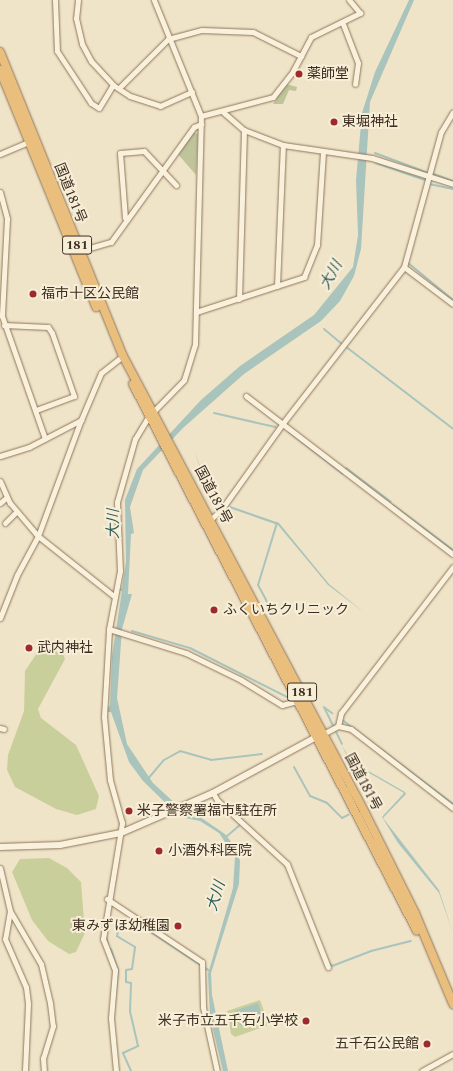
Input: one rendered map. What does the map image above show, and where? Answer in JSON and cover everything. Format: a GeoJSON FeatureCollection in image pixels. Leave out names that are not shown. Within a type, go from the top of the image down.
{"type":"FeatureCollection","features":[{"type":"Feature","properties":{"kind":"highway","name":"国道181号"},"geometry":{"type":"LineString","coordinates":[[0,52],[32,140],[121,357],[171,451],[297,701],[319,735]]}},
{"type":"Feature","properties":{"kind":"highway","name":"国道181号"},"geometry":{"type":"LineString","coordinates":[[0,70],[32,140],[79,251],[121,357]]}},
{"type":"Feature","properties":{"kind":"highway","name":"国道181号"},"geometry":{"type":"LineString","coordinates":[[171,451],[211,519],[319,735],[415,913],[423,940],[453,1004]]}},
{"type":"Feature","properties":{"kind":"street"},"geometry":{"type":"LineString","coordinates":[[55,0],[57,51],[79,87],[99,108],[113,85]]}},
{"type":"Feature","properties":{"kind":"street"},"geometry":{"type":"LineString","coordinates":[[78,0],[76,18],[82,44],[91,60],[113,85],[160,106],[192,92]]}},
{"type":"Feature","properties":{"kind":"street"},"geometry":{"type":"LineString","coordinates":[[116,1071],[111,1018],[115,970],[102,939],[107,899],[121,833],[120,810],[110,780],[104,717],[111,629],[120,555],[117,502],[134,439],[151,414],[172,396],[187,373],[195,344],[202,116],[172,38],[161,25],[154,0]]}},
{"type":"Feature","properties":{"kind":"street"},"geometry":{"type":"LineString","coordinates":[[202,116],[223,112],[273,97],[301,56],[313,35],[343,24],[360,13],[349,0]]}},
{"type":"Feature","properties":{"kind":"street"},"geometry":{"type":"LineString","coordinates":[[343,24],[358,63],[355,84]]}},
{"type":"Feature","properties":{"kind":"street"},"geometry":{"type":"LineString","coordinates":[[119,88],[164,42],[172,38],[202,30],[234,28],[270,38],[301,56]]}},
{"type":"Feature","properties":{"kind":"street"},"geometry":{"type":"LineString","coordinates":[[223,112],[244,130],[283,145],[372,158],[453,184]]}},
{"type":"Feature","properties":{"kind":"street"},"geometry":{"type":"LineString","coordinates":[[211,519],[224,504],[282,423],[404,266],[441,132],[453,112]]}},
{"type":"Feature","properties":{"kind":"street"},"geometry":{"type":"LineString","coordinates":[[79,251],[111,242],[125,218],[194,127],[202,124]]}},
{"type":"Feature","properties":{"kind":"street"},"geometry":{"type":"LineString","coordinates":[[239,299],[244,130]]}},
{"type":"Feature","properties":{"kind":"street"},"geometry":{"type":"LineString","coordinates":[[0,154],[32,140]]}},
{"type":"Feature","properties":{"kind":"street"},"geometry":{"type":"LineString","coordinates":[[277,286],[283,145]]}},
{"type":"Feature","properties":{"kind":"street"},"geometry":{"type":"LineString","coordinates":[[125,218],[120,153],[144,151],[176,185]]}},
{"type":"Feature","properties":{"kind":"street"},"geometry":{"type":"LineString","coordinates":[[196,312],[304,277],[317,245],[323,151]]}},
{"type":"Feature","properties":{"kind":"street"},"geometry":{"type":"LineString","coordinates":[[0,192],[7,219],[4,325],[36,410],[45,439]]}},
{"type":"Feature","properties":{"kind":"street"},"geometry":{"type":"LineString","coordinates":[[404,266],[453,304]]}},
{"type":"Feature","properties":{"kind":"street"},"geometry":{"type":"LineString","coordinates":[[4,325],[48,327],[52,333],[74,396],[36,410]]}},
{"type":"Feature","properties":{"kind":"street"},"geometry":{"type":"LineString","coordinates":[[0,618],[17,575],[38,536],[81,420],[101,373],[121,357]]}},
{"type":"Feature","properties":{"kind":"street"},"geometry":{"type":"LineString","coordinates":[[246,396],[453,554]]}},
{"type":"Feature","properties":{"kind":"street"},"geometry":{"type":"LineString","coordinates":[[0,456],[45,439],[81,420]]}},
{"type":"Feature","properties":{"kind":"street"},"geometry":{"type":"LineString","coordinates":[[0,481],[6,498],[16,512],[38,536],[115,597]]}},
{"type":"Feature","properties":{"kind":"street"},"geometry":{"type":"LineString","coordinates":[[0,503],[6,498]]}},
{"type":"Feature","properties":{"kind":"street"},"geometry":{"type":"LineString","coordinates":[[5,523],[16,512]]}},
{"type":"Feature","properties":{"kind":"street"},"geometry":{"type":"LineString","coordinates":[[338,726],[341,713],[453,567]]}},
{"type":"Feature","properties":{"kind":"street"},"geometry":{"type":"LineString","coordinates":[[111,629],[186,653],[241,680],[282,705],[297,701]]}},
{"type":"Feature","properties":{"kind":"street"},"geometry":{"type":"LineString","coordinates":[[0,847],[60,845],[121,833],[187,805],[338,726],[351,729],[453,808]]}},
{"type":"Feature","properties":{"kind":"street"},"geometry":{"type":"LineString","coordinates":[[213,792],[216,800],[287,864],[328,967]]}},
{"type":"Feature","properties":{"kind":"street"},"geometry":{"type":"LineString","coordinates":[[0,868],[10,911],[41,964],[50,1003],[52,1036],[43,1058],[44,1071]]}},
{"type":"Feature","properties":{"kind":"street"},"geometry":{"type":"LineString","coordinates":[[107,899],[202,962],[203,1007],[217,1071]]}},
{"type":"Feature","properties":{"kind":"street"},"geometry":{"type":"LineString","coordinates":[[10,911],[4,939],[26,987],[28,1004],[25,1071]]}},
{"type":"Feature","properties":{"kind":"street"},"geometry":{"type":"LineString","coordinates":[[422,1071],[453,1054]]}},
{"type":"Feature","properties":{"kind":"green space"},"geometry":{"type":"Polygon","coordinates":[[[286,84],[297,87],[296,91],[289,90],[283,104],[273,104],[286,84]]]}},
{"type":"Feature","properties":{"kind":"green space"},"geometry":{"type":"Polygon","coordinates":[[[193,132],[198,134],[196,175],[177,153],[193,132]]]}},
{"type":"Feature","properties":{"kind":"green space"},"geometry":{"type":"Polygon","coordinates":[[[47,638],[60,646],[65,659],[38,709],[41,718],[76,745],[99,796],[96,809],[77,815],[56,809],[15,787],[7,770],[8,755],[24,711],[25,671],[47,638]]]}},
{"type":"Feature","properties":{"kind":"green space"},"geometry":{"type":"Polygon","coordinates":[[[49,858],[67,868],[81,882],[85,933],[76,952],[69,954],[48,941],[32,920],[12,872],[20,859],[49,858]]]}},
{"type":"Feature","properties":{"kind":"green space"},"geometry":{"type":"Polygon","coordinates":[[[260,1000],[269,1025],[235,1037],[231,1034],[227,1011],[260,1000]]]}},
{"type":"Feature","properties":{"kind":"water"},"geometry":{"type":"Polygon","coordinates":[[[409,0],[414,0],[370,102],[361,249],[354,276],[340,301],[321,321],[244,374],[183,428],[143,470],[130,507],[134,533],[131,534],[128,594],[132,594],[122,629],[117,698],[127,744],[153,783],[190,817],[200,817],[225,834],[235,847],[240,861],[239,884],[211,973],[212,995],[228,1071],[223,1071],[210,1017],[208,974],[233,888],[235,857],[219,833],[200,821],[180,817],[143,781],[129,762],[111,712],[107,712],[107,707],[110,706],[112,656],[122,591],[118,590],[122,588],[126,562],[125,500],[137,469],[201,400],[240,366],[314,315],[353,267],[358,235],[356,180],[362,113],[375,72],[409,0]]]}},
{"type":"Feature","properties":{"kind":"water"},"geometry":{"type":"Polygon","coordinates":[[[194,450],[213,500],[279,523],[329,584],[365,613],[328,585],[278,525],[212,502],[194,450]]]}},
{"type":"Feature","properties":{"kind":"water"},"geometry":{"type":"Polygon","coordinates":[[[341,744],[351,761],[405,792],[406,794],[383,818],[439,890],[453,933],[439,893],[398,843],[382,817],[404,793],[350,762],[341,744]]]}},
{"type":"Feature","properties":{"kind":"water"},"geometry":{"type":"Polygon","coordinates":[[[258,1003],[263,1018],[240,1026],[235,1010],[258,1003]]]}},
{"type":"Feature","properties":{"kind":"waterway"},"geometry":{"type":"LineString","coordinates":[[375,153],[426,172]]}},
{"type":"Feature","properties":{"kind":"waterway"},"geometry":{"type":"LineString","coordinates":[[376,163],[425,180]]}},
{"type":"Feature","properties":{"kind":"waterway"},"geometry":{"type":"LineString","coordinates":[[431,173],[453,181]]}},
{"type":"Feature","properties":{"kind":"waterway"},"geometry":{"type":"LineString","coordinates":[[429,184],[453,189]]}},
{"type":"Feature","properties":{"kind":"waterway"},"geometry":{"type":"LineString","coordinates":[[407,262],[453,300]]}},
{"type":"Feature","properties":{"kind":"waterway"},"geometry":{"type":"LineString","coordinates":[[324,329],[342,344]]}},
{"type":"Feature","properties":{"kind":"waterway"},"geometry":{"type":"LineString","coordinates":[[345,346],[453,429]]}},
{"type":"Feature","properties":{"kind":"waterway"},"geometry":{"type":"LineString","coordinates":[[214,413],[275,427]]}},
{"type":"Feature","properties":{"kind":"waterway"},"geometry":{"type":"LineString","coordinates":[[289,432],[343,474]]}},
{"type":"Feature","properties":{"kind":"waterway"},"geometry":{"type":"LineString","coordinates":[[346,468],[391,502]]}},
{"type":"Feature","properties":{"kind":"waterway"},"geometry":{"type":"LineString","coordinates":[[393,505],[453,550]]}},
{"type":"Feature","properties":{"kind":"waterway"},"geometry":{"type":"LineString","coordinates":[[273,613],[258,585],[277,523]]}},
{"type":"Feature","properties":{"kind":"waterway"},"geometry":{"type":"LineString","coordinates":[[132,631],[190,648],[287,697]]}},
{"type":"Feature","properties":{"kind":"waterway"},"geometry":{"type":"LineString","coordinates":[[324,707],[342,744]]}},
{"type":"Feature","properties":{"kind":"waterway"},"geometry":{"type":"LineString","coordinates":[[325,708],[332,713]]}},
{"type":"Feature","properties":{"kind":"waterway"},"geometry":{"type":"LineString","coordinates":[[341,719],[453,804]]}},
{"type":"Feature","properties":{"kind":"waterway"},"geometry":{"type":"LineString","coordinates":[[147,780],[164,760],[180,751],[211,760],[262,754]]}},
{"type":"Feature","properties":{"kind":"waterway"},"geometry":{"type":"LineString","coordinates":[[294,767],[310,796],[327,803],[342,818],[348,815]]}},
{"type":"Feature","properties":{"kind":"waterway"},"geometry":{"type":"LineString","coordinates":[[226,837],[240,825]]}},
{"type":"Feature","properties":{"kind":"waterway"},"geometry":{"type":"LineString","coordinates":[[131,1071],[123,1053],[138,1046],[130,1012],[131,983],[126,982],[126,970],[132,969],[135,947],[117,936],[119,927],[131,919],[210,971]]}},
{"type":"Feature","properties":{"kind":"waterway"},"geometry":{"type":"LineString","coordinates":[[106,936],[108,945]]}},
{"type":"Feature","properties":{"kind":"waterway"},"geometry":{"type":"LineString","coordinates":[[329,963],[332,966],[371,951],[411,941]]}},
{"type":"Feature","properties":{"kind":"waterway"},"geometry":{"type":"LineString","coordinates":[[111,949],[118,971],[113,1017]]}},
{"type":"Feature","properties":{"kind":"waterway"},"geometry":{"type":"LineString","coordinates":[[114,1033],[116,1050]]}},
{"type":"Feature","properties":{"kind":"place","name":"薬師堂"},"geometry":{"type":"Point","coordinates":[299,74]}},
{"type":"Feature","properties":{"kind":"place","name":"東堀神社"},"geometry":{"type":"Point","coordinates":[334,122]}},
{"type":"Feature","properties":{"kind":"place","name":"福市十区公民館"},"geometry":{"type":"Point","coordinates":[33,294]}},
{"type":"Feature","properties":{"kind":"place","name":"ふくいちクリニック"},"geometry":{"type":"Point","coordinates":[214,610]}},
{"type":"Feature","properties":{"kind":"place","name":"武内神社"},"geometry":{"type":"Point","coordinates":[29,648]}},
{"type":"Feature","properties":{"kind":"place","name":"米子警察署福市駐在所"},"geometry":{"type":"Point","coordinates":[129,811]}},
{"type":"Feature","properties":{"kind":"place","name":"小酒外科医院"},"geometry":{"type":"Point","coordinates":[159,851]}},
{"type":"Feature","properties":{"kind":"place","name":"東みずほ幼稚園"},"geometry":{"type":"Point","coordinates":[178,926]}},
{"type":"Feature","properties":{"kind":"place","name":"米子市立五千石小学校"},"geometry":{"type":"Point","coordinates":[306,1021]}},
{"type":"Feature","properties":{"kind":"place","name":"五千石公民館"},"geometry":{"type":"Point","coordinates":[427,1044]}},
{"type":"Feature","properties":{"kind":"water label","name":"大川"},"geometry":{"type":"Point","coordinates":[331,275]}},
{"type":"Feature","properties":{"kind":"water label","name":"大川"},"geometry":{"type":"Point","coordinates":[114,524]}},
{"type":"Feature","properties":{"kind":"water label","name":"大川"},"geometry":{"type":"Point","coordinates":[216,896]}}]}
